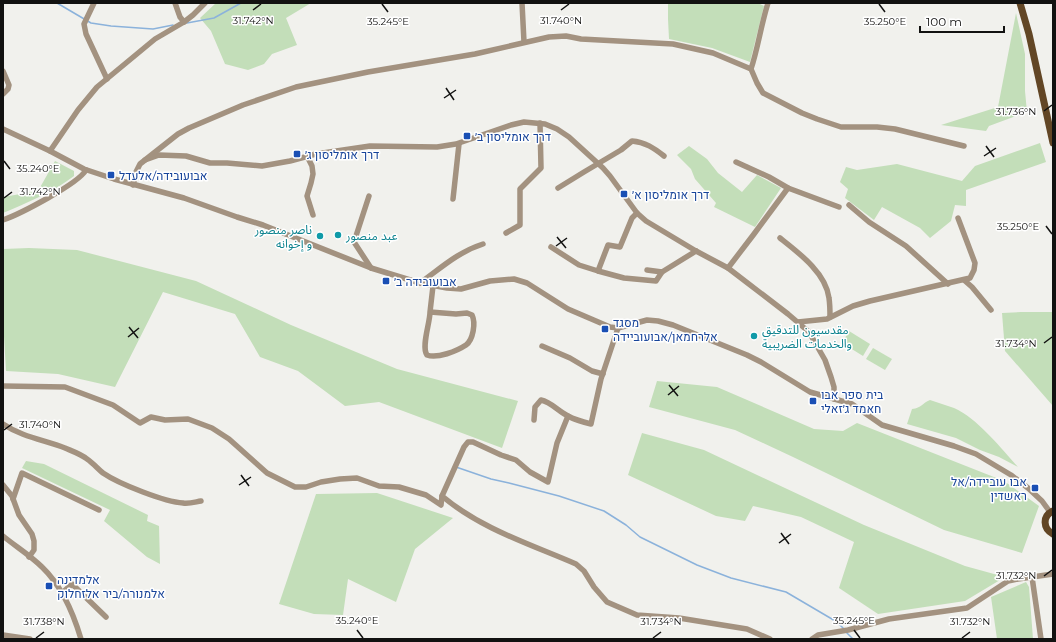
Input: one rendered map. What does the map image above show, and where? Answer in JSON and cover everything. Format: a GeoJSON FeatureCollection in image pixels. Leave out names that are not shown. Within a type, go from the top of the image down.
{"type":"FeatureCollection","features":[{"type":"Feature","properties":{"kind":"main road"},"geometry":{"type":"LineString","coordinates":[[1020,3],[1029,34],[1053,143]]}},
{"type":"Feature","properties":{"kind":"main road"},"geometry":{"type":"LineString","coordinates":[[1052,511],[1047,515],[1045,524],[1048,532],[1053,534]]}},
{"type":"Feature","properties":{"kind":"street"},"geometry":{"type":"LineString","coordinates":[[94,3],[84,24],[86,34],[107,79]]}},
{"type":"Feature","properties":{"kind":"street"},"geometry":{"type":"LineString","coordinates":[[175,3],[180,17],[184,22]]}},
{"type":"Feature","properties":{"kind":"street"},"geometry":{"type":"LineString","coordinates":[[50,151],[96,87],[155,39],[184,22],[205,3]]}},
{"type":"Feature","properties":{"kind":"street"},"geometry":{"type":"LineString","coordinates":[[522,3],[524,42]]}},
{"type":"Feature","properties":{"kind":"street"},"geometry":{"type":"LineString","coordinates":[[750,69],[755,58],[768,3]]}},
{"type":"Feature","properties":{"kind":"street"},"geometry":{"type":"LineString","coordinates":[[133,185],[136,172],[140,164],[178,134],[243,105],[296,87],[368,72],[475,54],[549,37],[566,36],[581,40],[673,44],[713,53],[750,69],[763,93],[802,113],[828,124],[841,127],[876,127],[895,129],[964,146]]}},
{"type":"Feature","properties":{"kind":"street"},"geometry":{"type":"LineString","coordinates":[[3,71],[8,85],[8,89],[3,94]]}},
{"type":"Feature","properties":{"kind":"street"},"geometry":{"type":"LineString","coordinates":[[145,160],[159,155],[174,155],[186,156],[210,164],[227,163],[262,166],[316,154],[370,146],[437,147],[459,144],[511,125],[524,122],[540,123],[557,129],[569,137],[610,176],[637,214],[646,221],[728,268],[809,332],[825,360],[831,377],[834,399]]}},
{"type":"Feature","properties":{"kind":"street"},"geometry":{"type":"LineString","coordinates":[[506,233],[520,224],[520,189],[541,168],[540,123]]}},
{"type":"Feature","properties":{"kind":"street"},"geometry":{"type":"LineString","coordinates":[[3,129],[86,170],[133,185],[184,198],[263,225],[371,268],[420,283],[461,289],[490,281],[514,279],[527,283],[553,301],[568,309],[610,327],[618,328],[647,320],[673,325],[736,350],[761,362],[810,392],[852,404],[882,425],[976,454],[1011,475],[1028,488],[1052,511]]}},
{"type":"Feature","properties":{"kind":"street"},"geometry":{"type":"LineString","coordinates":[[558,188],[622,150],[632,141],[641,142],[654,148],[664,156]]}},
{"type":"Feature","properties":{"kind":"street"},"geometry":{"type":"LineString","coordinates":[[453,199],[459,144]]}},
{"type":"Feature","properties":{"kind":"street"},"geometry":{"type":"LineString","coordinates":[[307,156],[312,166],[312,184],[307,196],[312,215]]}},
{"type":"Feature","properties":{"kind":"street"},"geometry":{"type":"LineString","coordinates":[[736,162],[770,177],[788,188],[839,207]]}},
{"type":"Feature","properties":{"kind":"street"},"geometry":{"type":"LineString","coordinates":[[3,220],[25,210],[62,189],[83,175],[86,170]]}},
{"type":"Feature","properties":{"kind":"street"},"geometry":{"type":"LineString","coordinates":[[728,268],[788,188]]}},
{"type":"Feature","properties":{"kind":"street"},"geometry":{"type":"LineString","coordinates":[[369,196],[354,242],[371,268]]}},
{"type":"Feature","properties":{"kind":"street"},"geometry":{"type":"LineString","coordinates":[[849,205],[869,222],[906,246],[948,284]]}},
{"type":"Feature","properties":{"kind":"street"},"geometry":{"type":"LineString","coordinates":[[598,271],[608,244],[620,246],[632,218],[637,214]]}},
{"type":"Feature","properties":{"kind":"street"},"geometry":{"type":"LineString","coordinates":[[798,322],[817,321],[870,301],[970,278],[973,275],[975,263],[958,218]]}},
{"type":"Feature","properties":{"kind":"street"},"geometry":{"type":"LineString","coordinates":[[780,238],[800,253],[812,266],[824,284],[829,297],[830,317]]}},
{"type":"Feature","properties":{"kind":"street"},"geometry":{"type":"LineString","coordinates":[[420,283],[456,255],[483,244]]}},
{"type":"Feature","properties":{"kind":"street"},"geometry":{"type":"LineString","coordinates":[[550,247],[579,265],[624,278],[656,281],[662,272],[696,251]]}},
{"type":"Feature","properties":{"kind":"street"},"geometry":{"type":"LineString","coordinates":[[647,270],[662,272]]}},
{"type":"Feature","properties":{"kind":"street"},"geometry":{"type":"LineString","coordinates":[[964,280],[972,287],[991,310]]}},
{"type":"Feature","properties":{"kind":"street"},"geometry":{"type":"LineString","coordinates":[[430,312],[470,314],[474,318],[474,326],[467,344],[450,353],[435,356],[427,355],[424,348],[430,321],[430,312],[433,286]]}},
{"type":"Feature","properties":{"kind":"street"},"geometry":{"type":"LineString","coordinates":[[534,420],[535,407],[540,400],[547,401],[568,416],[582,422],[592,424],[603,374],[618,328]]}},
{"type":"Feature","properties":{"kind":"street"},"geometry":{"type":"LineString","coordinates":[[542,346],[592,371],[603,374]]}},
{"type":"Feature","properties":{"kind":"street"},"geometry":{"type":"LineString","coordinates":[[3,386],[65,387],[113,405],[140,423],[151,417],[165,420],[188,419],[212,428],[229,439],[267,473],[295,487],[306,487],[321,482],[357,478],[379,486],[399,487],[426,495],[441,505],[442,496],[464,447],[468,442],[473,442],[516,460],[530,472],[548,482],[557,443],[568,416]]}},
{"type":"Feature","properties":{"kind":"street"},"geometry":{"type":"LineString","coordinates":[[3,424],[12,430],[31,438],[77,453],[86,458],[104,473],[139,490],[164,499],[183,503],[201,501]]}},
{"type":"Feature","properties":{"kind":"street"},"geometry":{"type":"LineString","coordinates":[[13,498],[22,473],[99,510]]}},
{"type":"Feature","properties":{"kind":"street"},"geometry":{"type":"LineString","coordinates":[[3,485],[13,498],[19,515],[32,534],[34,550],[29,557]]}},
{"type":"Feature","properties":{"kind":"street"},"geometry":{"type":"LineString","coordinates":[[442,496],[468,516],[495,530],[576,564],[584,571],[594,587],[607,602],[637,615],[679,618],[747,629],[770,639]]}},
{"type":"Feature","properties":{"kind":"street"},"geometry":{"type":"LineString","coordinates":[[3,536],[42,567],[62,593],[68,603],[81,639]]}},
{"type":"Feature","properties":{"kind":"street"},"geometry":{"type":"LineString","coordinates":[[812,639],[818,635],[848,630],[889,619],[967,608],[1008,581],[1053,574]]}},
{"type":"Feature","properties":{"kind":"street"},"geometry":{"type":"LineString","coordinates":[[1032,577],[1041,639]]}},
{"type":"Feature","properties":{"kind":"street"},"geometry":{"type":"LineString","coordinates":[[62,593],[72,584],[106,617]]}},
{"type":"Feature","properties":{"kind":"street"},"geometry":{"type":"LineString","coordinates":[[3,635],[30,639]]}},
{"type":"Feature","properties":{"kind":"green space"},"geometry":{"type":"Polygon","coordinates":[[[216,3],[311,3],[286,18],[297,45],[272,54],[264,64],[248,70],[225,64],[211,31],[200,18],[216,3]]]}},
{"type":"Feature","properties":{"kind":"green space"},"geometry":{"type":"Polygon","coordinates":[[[668,3],[758,3],[764,6],[750,62],[712,48],[669,39],[668,3]]]}},
{"type":"Feature","properties":{"kind":"green space"},"geometry":{"type":"Polygon","coordinates":[[[1016,13],[1025,54],[1025,91],[1027,112],[989,126],[986,131],[941,125],[998,107],[1016,13]]]}},
{"type":"Feature","properties":{"kind":"green space"},"geometry":{"type":"Polygon","coordinates":[[[1040,143],[1046,162],[966,190],[966,206],[955,205],[951,221],[930,238],[920,228],[882,207],[874,220],[845,198],[848,189],[840,182],[846,167],[857,170],[897,164],[962,181],[975,166],[1040,143]]]}},
{"type":"Feature","properties":{"kind":"green space"},"geometry":{"type":"Polygon","coordinates":[[[689,146],[707,159],[718,173],[742,192],[757,175],[781,188],[755,227],[714,207],[716,203],[695,179],[691,169],[677,155],[689,146]]]}},
{"type":"Feature","properties":{"kind":"green space"},"geometry":{"type":"Polygon","coordinates":[[[55,161],[74,171],[74,176],[49,192],[3,213],[3,197],[38,191],[55,161]]]}},
{"type":"Feature","properties":{"kind":"green space"},"geometry":{"type":"Polygon","coordinates":[[[29,248],[77,250],[196,281],[291,325],[397,369],[518,401],[502,448],[379,402],[345,406],[298,371],[260,357],[235,314],[163,292],[115,387],[58,374],[6,371],[3,319],[3,249],[29,248]]]}},
{"type":"Feature","properties":{"kind":"green space"},"geometry":{"type":"Polygon","coordinates":[[[1053,312],[1053,406],[1005,351],[1002,313],[1053,312]]]}},
{"type":"Feature","properties":{"kind":"green space"},"geometry":{"type":"Polygon","coordinates":[[[849,331],[870,344],[863,356],[842,343],[849,331]]]}},
{"type":"Feature","properties":{"kind":"green space"},"geometry":{"type":"Polygon","coordinates":[[[873,348],[892,359],[885,370],[866,359],[873,348]]]}},
{"type":"Feature","properties":{"kind":"green space"},"geometry":{"type":"Polygon","coordinates":[[[657,381],[717,387],[814,429],[843,431],[857,423],[1004,481],[1039,506],[1022,553],[944,530],[735,430],[649,407],[657,381]]]}},
{"type":"Feature","properties":{"kind":"green space"},"geometry":{"type":"Polygon","coordinates":[[[930,400],[954,408],[971,418],[997,443],[1018,467],[956,438],[907,424],[912,409],[918,408],[930,400]]]}},
{"type":"Feature","properties":{"kind":"green space"},"geometry":{"type":"Polygon","coordinates":[[[642,433],[704,450],[864,525],[965,566],[1005,577],[965,601],[878,614],[839,588],[854,542],[801,517],[753,506],[745,521],[716,516],[628,475],[642,433]]]}},
{"type":"Feature","properties":{"kind":"green space"},"geometry":{"type":"Polygon","coordinates":[[[26,461],[44,464],[148,515],[147,521],[159,526],[160,564],[147,557],[104,521],[110,510],[22,468],[26,461]]]}},
{"type":"Feature","properties":{"kind":"green space"},"geometry":{"type":"Polygon","coordinates":[[[377,493],[453,518],[415,549],[396,602],[348,579],[343,615],[314,614],[279,604],[316,494],[377,493]]]}},
{"type":"Feature","properties":{"kind":"green space"},"geometry":{"type":"Polygon","coordinates":[[[1026,582],[1029,587],[1033,639],[997,639],[991,597],[1026,582]]]}},
{"type":"Feature","properties":{"kind":"waterway"},"geometry":{"type":"LineString","coordinates":[[57,3],[91,23],[153,29],[173,25]]}},
{"type":"Feature","properties":{"kind":"waterway"},"geometry":{"type":"LineString","coordinates":[[187,23],[214,18],[241,3]]}},
{"type":"Feature","properties":{"kind":"waterway"},"geometry":{"type":"LineString","coordinates":[[456,467],[491,479],[559,496],[604,511],[626,525],[640,537],[697,565],[731,578],[786,592],[837,622],[844,629]]}},
{"type":"Feature","properties":{"kind":"waterway"},"geometry":{"type":"LineString","coordinates":[[846,632],[853,639]]}},
{"type":"Feature","properties":{"kind":"place","name":"דרך אומליסון ב׳"},"geometry":{"type":"Point","coordinates":[467,136]}},
{"type":"Feature","properties":{"kind":"place","name":"דרך אומליסון ג׳"},"geometry":{"type":"Point","coordinates":[297,154]}},
{"type":"Feature","properties":{"kind":"place","name":"אבועובידה/אלעדל"},"geometry":{"type":"Point","coordinates":[111,175]}},
{"type":"Feature","properties":{"kind":"place","name":"דרך אומליסון א׳"},"geometry":{"type":"Point","coordinates":[624,194]}},
{"type":"Feature","properties":{"kind":"place","name":"عبد منصور"},"geometry":{"type":"Point","coordinates":[338,235]}},
{"type":"Feature","properties":{"kind":"place","name":"ناصر منصور و إخوانه"},"geometry":{"type":"Point","coordinates":[320,236]}},
{"type":"Feature","properties":{"kind":"place","name":"אבועובידה ב׳"},"geometry":{"type":"Point","coordinates":[386,281]}},
{"type":"Feature","properties":{"kind":"place","name":"מסגד אלרחמאן/אבועוביידה"},"geometry":{"type":"Point","coordinates":[605,329]}},
{"type":"Feature","properties":{"kind":"place","name":"مقدسيون للتدقيق والخدمات الضريبية"},"geometry":{"type":"Point","coordinates":[754,336]}},
{"type":"Feature","properties":{"kind":"place","name":"בית ספר אבו חאמד ג׳זאלי"},"geometry":{"type":"Point","coordinates":[813,401]}},
{"type":"Feature","properties":{"kind":"place","name":"אבו עוביידה/אל ראשדין"},"geometry":{"type":"Point","coordinates":[1035,488]}},
{"type":"Feature","properties":{"kind":"place","name":"אלמדינה אלמנורה/ביר אלזחלוק"},"geometry":{"type":"Point","coordinates":[49,586]}}]}
